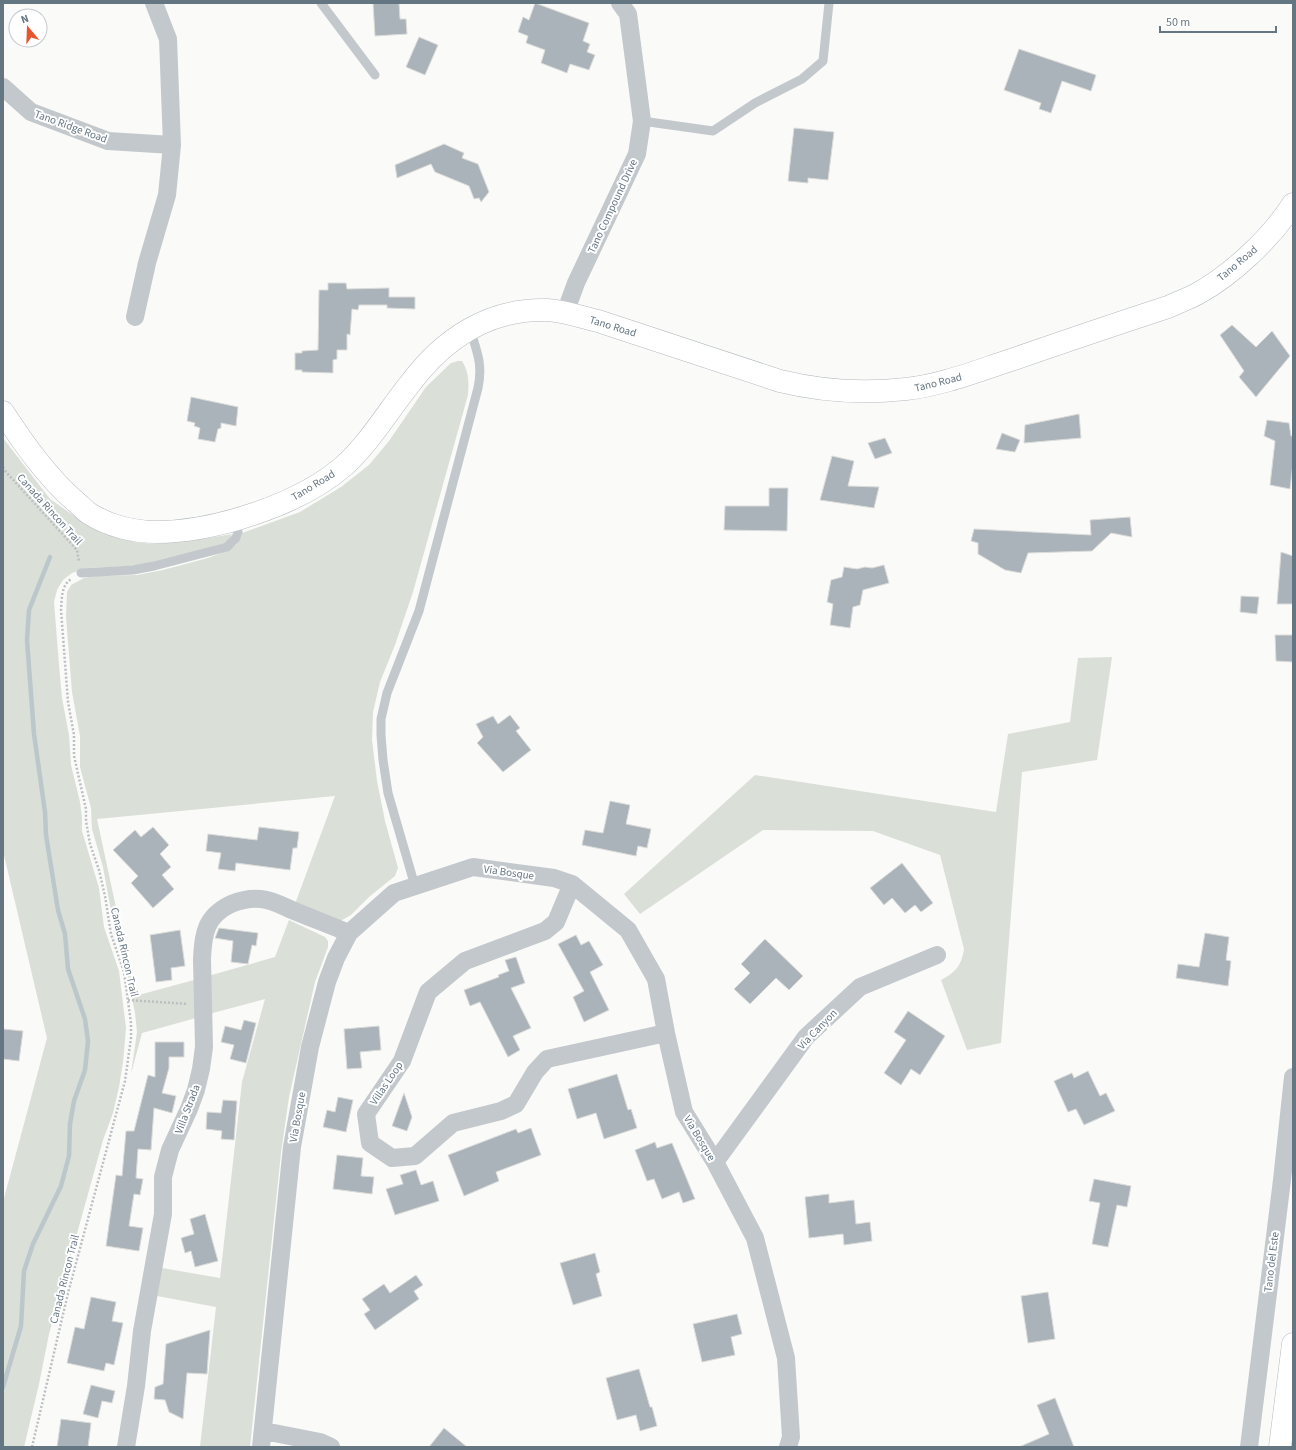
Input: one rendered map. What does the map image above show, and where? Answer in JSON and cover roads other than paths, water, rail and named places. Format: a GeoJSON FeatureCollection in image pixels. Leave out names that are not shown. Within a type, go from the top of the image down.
{"type":"FeatureCollection","features":[{"type":"Feature","properties":{"kind":"main road","name":"Tano Road"},"geometry":{"type":"LineString","coordinates":[[3,412],[27,447],[64,491],[89,514],[122,528],[140,531],[156,532],[195,528],[236,520],[293,498],[310,490],[329,478],[357,454],[422,368],[446,344],[458,335],[485,322],[532,310],[550,310],[598,321],[780,381],[804,386],[847,391],[907,389],[928,386],[1168,307],[1197,294],[1222,277],[1244,259],[1268,236],[1293,204]]}},
{"type":"Feature","properties":{"kind":"main road"},"geometry":{"type":"LineString","coordinates":[[1280,1447],[1293,1344]]}},
{"type":"Feature","properties":{"kind":"street"},"geometry":{"type":"LineString","coordinates":[[135,317],[147,263],[167,195],[172,146],[168,39],[154,3]]}},
{"type":"Feature","properties":{"kind":"street","name":"Tano Compound Drive"},"geometry":{"type":"LineString","coordinates":[[565,313],[576,283],[637,154],[642,121],[628,14],[620,3]]}},
{"type":"Feature","properties":{"kind":"street","name":"Tano Ridge Road"},"geometry":{"type":"LineString","coordinates":[[3,87],[31,112],[108,141],[172,146]]}},
{"type":"Feature","properties":{"kind":"street","name":"Via Bosque"},"geometry":{"type":"LineString","coordinates":[[331,1447],[320,1442],[263,1439],[292,1147],[310,1047],[318,1012],[336,958],[349,933],[394,893],[473,867],[554,878],[572,884],[628,930],[656,979],[666,1033],[684,1112],[715,1162],[755,1238],[786,1358],[791,1437],[788,1447]]}},
{"type":"Feature","properties":{"kind":"street","name":"Villas Loop"},"geometry":{"type":"LineString","coordinates":[[572,884],[556,922],[545,931],[465,961],[428,992],[402,1061],[366,1114],[370,1143],[392,1158],[415,1156],[453,1123],[501,1111],[516,1104],[535,1072],[547,1058],[666,1033]]}},
{"type":"Feature","properties":{"kind":"street","name":"Villa Strada"},"geometry":{"type":"LineString","coordinates":[[126,1447],[136,1386],[142,1331],[163,1214],[163,1177],[170,1150],[189,1110],[201,1069],[204,1047],[202,944],[206,929],[211,918],[222,909],[238,901],[262,899],[349,933]]}},
{"type":"Feature","properties":{"kind":"street","name":"Via Canyon"},"geometry":{"type":"LineString","coordinates":[[715,1162],[806,1037],[860,987],[937,955]]}},
{"type":"Feature","properties":{"kind":"street","name":"Tano del Este"},"geometry":{"type":"LineString","coordinates":[[1249,1447],[1282,1180],[1293,1077]]}},
{"type":"Feature","properties":{"kind":"lane"},"geometry":{"type":"LineString","coordinates":[[321,3],[375,75]]}},
{"type":"Feature","properties":{"kind":"lane"},"geometry":{"type":"LineString","coordinates":[[642,121],[713,131],[756,103],[802,79],[823,61],[829,3]]}},
{"type":"Feature","properties":{"kind":"lane"},"geometry":{"type":"LineString","coordinates":[[415,886],[388,793],[383,760],[381,719],[388,693],[419,611],[478,388],[481,374],[480,359],[470,329]]}},
{"type":"Feature","properties":{"kind":"lane"},"geometry":{"type":"LineString","coordinates":[[81,573],[140,568],[179,560],[227,547],[236,538],[238,532],[236,520]]}},
{"type":"Feature","properties":{"kind":"waterway"},"geometry":{"type":"LineString","coordinates":[[3,1387],[21,1326],[24,1271],[33,1244],[61,1186],[69,1156],[70,1124],[74,1101],[85,1070],[88,1041],[85,1019],[68,969],[65,934],[58,910],[46,835],[45,812],[34,734],[27,640],[29,610],[50,557]]}}]}
